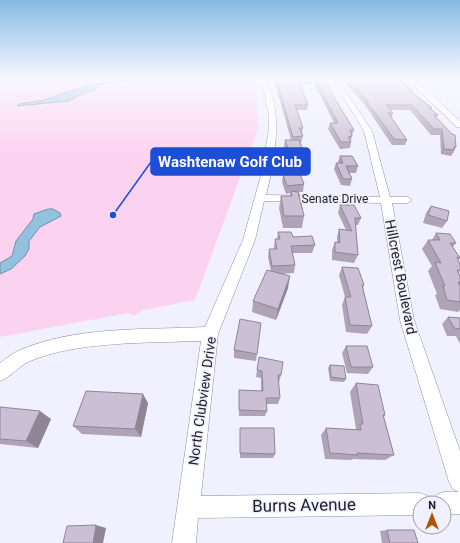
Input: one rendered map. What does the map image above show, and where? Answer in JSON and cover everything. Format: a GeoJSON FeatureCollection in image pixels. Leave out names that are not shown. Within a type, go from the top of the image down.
{"type":"FeatureCollection","features":[{"type":"Feature","properties":{"kind":"street","name":"North Clubview Drive"},"geometry":{"type":"LineString","coordinates":[[184,543],[210,334],[249,240],[265,179],[273,130],[270,104]]}},
{"type":"Feature","properties":{"kind":"street","name":"Hillcrest Boulevard"},"geometry":{"type":"LineString","coordinates":[[351,104],[368,131],[386,199],[407,320],[460,482]]}},
{"type":"Feature","properties":{"kind":"street"},"geometry":{"type":"LineString","coordinates":[[438,104],[460,125]]}},
{"type":"Feature","properties":{"kind":"street","name":"Senate Drive"},"geometry":{"type":"LineString","coordinates":[[260,198],[406,200]]}},
{"type":"Feature","properties":{"kind":"street"},"geometry":{"type":"LineString","coordinates":[[0,373],[22,357],[53,347],[116,338],[210,334]]}},
{"type":"Feature","properties":{"kind":"street","name":"Burns Avenue"},"geometry":{"type":"LineString","coordinates":[[188,507],[412,504]]}},
{"type":"Feature","properties":{"kind":"shaded area"},"geometry":{"type":"Polygon","coordinates":[[[0,104],[257,104],[258,129],[195,300],[143,310],[134,316],[128,313],[0,337],[0,104]]]}},
{"type":"Feature","properties":{"kind":"water"},"geometry":{"type":"Polygon","coordinates":[[[19,104],[34,104],[17,106],[19,104]]]}},
{"type":"Feature","properties":{"kind":"water"},"geometry":{"type":"Polygon","coordinates":[[[48,209],[53,209],[60,213],[61,216],[40,227],[29,241],[29,249],[25,256],[11,269],[0,274],[0,263],[12,256],[16,241],[33,219],[34,214],[48,209]]]}},
{"type":"Feature","properties":{"kind":"building"},"geometry":{"type":"Polygon","coordinates":[[[283,104],[308,104],[295,105],[303,128],[299,128],[303,136],[293,137],[283,104]]]}},
{"type":"Feature","properties":{"kind":"building"},"geometry":{"type":"Polygon","coordinates":[[[328,104],[338,104],[354,130],[350,130],[352,136],[348,137],[351,142],[341,142],[330,123],[338,123],[328,104]]]}},
{"type":"Feature","properties":{"kind":"building"},"geometry":{"type":"Polygon","coordinates":[[[369,104],[427,104],[432,108],[429,108],[438,115],[434,115],[452,134],[455,135],[456,147],[454,147],[454,150],[444,149],[442,129],[434,129],[412,105],[386,105],[393,113],[388,113],[407,140],[394,139],[369,104]]]}},
{"type":"Feature","properties":{"kind":"building"},"geometry":{"type":"Polygon","coordinates":[[[285,140],[299,140],[303,150],[299,150],[302,159],[294,159],[304,184],[287,186],[283,175],[288,174],[284,157],[291,157],[285,140]]]}},
{"type":"Feature","properties":{"kind":"building"},"geometry":{"type":"Polygon","coordinates":[[[340,156],[352,156],[358,166],[346,166],[352,179],[343,179],[336,163],[343,163],[340,156]]]}},
{"type":"Feature","properties":{"kind":"building"},"geometry":{"type":"Polygon","coordinates":[[[291,191],[298,192],[304,216],[284,216],[281,196],[292,196],[291,191]]]}},
{"type":"Feature","properties":{"kind":"building"},"geometry":{"type":"Polygon","coordinates":[[[340,205],[354,205],[361,218],[355,218],[358,255],[335,252],[335,242],[340,243],[339,229],[352,231],[340,205]]]}},
{"type":"Feature","properties":{"kind":"building"},"geometry":{"type":"Polygon","coordinates":[[[431,206],[449,211],[447,221],[428,215],[431,206]]]}},
{"type":"Feature","properties":{"kind":"building"},"geometry":{"type":"Polygon","coordinates":[[[278,232],[291,232],[293,237],[312,236],[315,245],[291,246],[295,265],[272,266],[269,249],[277,249],[275,239],[280,239],[278,232]]]}},
{"type":"Feature","properties":{"kind":"building"},"geometry":{"type":"Polygon","coordinates":[[[436,233],[450,234],[456,243],[450,243],[460,258],[457,257],[460,265],[460,270],[457,270],[460,276],[460,283],[458,282],[460,286],[460,302],[447,300],[443,286],[445,286],[435,262],[441,263],[428,240],[440,240],[436,233]]]}},
{"type":"Feature","properties":{"kind":"building"},"geometry":{"type":"Polygon","coordinates":[[[342,267],[358,268],[364,285],[362,285],[372,326],[350,325],[345,297],[351,297],[342,267]]]}},
{"type":"Feature","properties":{"kind":"building"},"geometry":{"type":"Polygon","coordinates":[[[267,270],[290,276],[278,309],[253,301],[267,270]]]}},
{"type":"Feature","properties":{"kind":"building"},"geometry":{"type":"Polygon","coordinates":[[[448,317],[460,318],[460,329],[454,328],[448,317]]]}},
{"type":"Feature","properties":{"kind":"building"},"geometry":{"type":"Polygon","coordinates":[[[240,319],[261,323],[257,354],[234,350],[240,319]]]}},
{"type":"Feature","properties":{"kind":"building"},"geometry":{"type":"Polygon","coordinates":[[[346,346],[367,346],[373,367],[351,367],[346,346]]]}},
{"type":"Feature","properties":{"kind":"building"},"geometry":{"type":"Polygon","coordinates":[[[259,357],[283,362],[281,375],[278,375],[280,398],[266,398],[267,411],[239,410],[239,390],[263,391],[262,371],[257,370],[259,357]]]}},
{"type":"Feature","properties":{"kind":"building"},"geometry":{"type":"Polygon","coordinates":[[[330,365],[344,366],[346,379],[331,377],[330,365]]]}},
{"type":"Feature","properties":{"kind":"building"},"geometry":{"type":"Polygon","coordinates":[[[356,383],[378,385],[385,415],[383,415],[394,455],[330,453],[326,428],[361,430],[360,424],[363,424],[356,383]]]}},
{"type":"Feature","properties":{"kind":"building"},"geometry":{"type":"Polygon","coordinates":[[[86,391],[143,394],[135,429],[73,426],[86,391]]]}},
{"type":"Feature","properties":{"kind":"building"},"geometry":{"type":"Polygon","coordinates":[[[0,407],[40,411],[26,441],[0,439],[0,407]]]}},
{"type":"Feature","properties":{"kind":"building"},"geometry":{"type":"Polygon","coordinates":[[[240,428],[274,428],[275,454],[240,453],[240,428]]]}},
{"type":"Feature","properties":{"kind":"building"},"geometry":{"type":"Polygon","coordinates":[[[96,525],[93,543],[63,543],[67,526],[96,525]]]}},
{"type":"Feature","properties":{"kind":"building"},"geometry":{"type":"Polygon","coordinates":[[[387,530],[412,530],[412,535],[416,535],[418,543],[390,543],[387,530]]]}},
{"type":"Feature","properties":{"kind":"place","name":"Washtenaw Golf Club"},"geometry":{"type":"Point","coordinates":[113,215]}}]}
